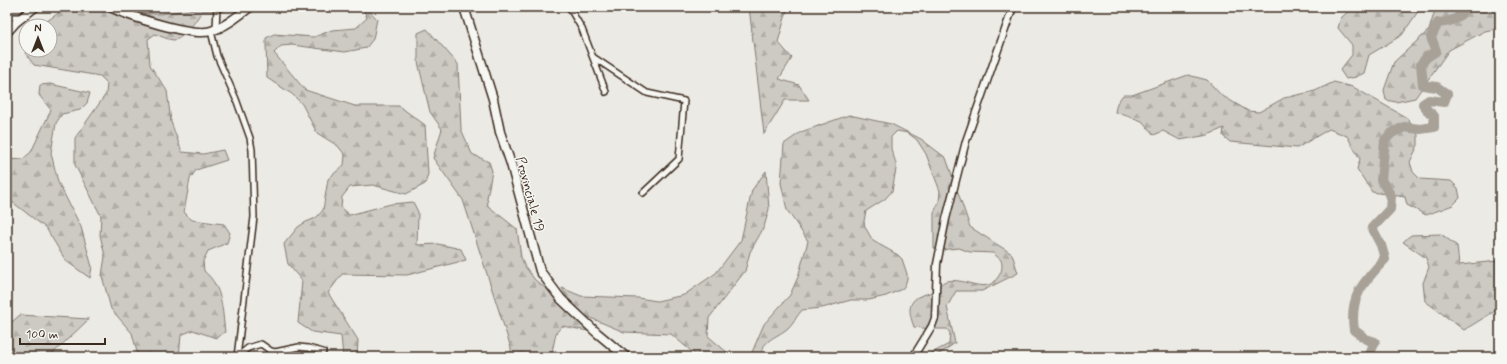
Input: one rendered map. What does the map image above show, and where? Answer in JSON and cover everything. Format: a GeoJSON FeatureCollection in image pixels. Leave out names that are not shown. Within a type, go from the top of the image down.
{"type":"FeatureCollection","features":[{"type":"Feature","properties":{"kind":"main road"},"geometry":{"type":"LineString","coordinates":[[7,32],[21,17],[35,7]]}},
{"type":"Feature","properties":{"kind":"main road"},"geometry":{"type":"LineString","coordinates":[[110,7],[135,17],[175,28],[205,33],[214,30],[234,19],[250,7]]}},
{"type":"Feature","properties":{"kind":"main road","name":"Provinciale 19"},"geometry":{"type":"LineString","coordinates":[[464,7],[493,99],[500,132],[511,164],[540,271],[561,299],[596,332],[626,357]]}},
{"type":"Feature","properties":{"kind":"street"},"geometry":{"type":"LineString","coordinates":[[217,7],[214,30],[217,56],[236,99],[250,138],[252,150],[254,217],[237,357]]}},
{"type":"Feature","properties":{"kind":"street"},"geometry":{"type":"LineString","coordinates":[[569,7],[582,29],[606,92]]}},
{"type":"Feature","properties":{"kind":"street"},"geometry":{"type":"LineString","coordinates":[[913,357],[932,326],[935,318],[937,264],[948,213],[968,134],[1013,7]]}},
{"type":"Feature","properties":{"kind":"street"},"geometry":{"type":"LineString","coordinates":[[7,17],[21,17]]}},
{"type":"Feature","properties":{"kind":"street"},"geometry":{"type":"LineString","coordinates":[[593,57],[647,93],[684,101],[679,159],[643,193]]}},
{"type":"Feature","properties":{"kind":"street"},"geometry":{"type":"LineString","coordinates":[[237,357],[248,348],[261,344],[275,352],[299,347],[323,352]]}},
{"type":"Feature","properties":{"kind":"green space"},"geometry":{"type":"Polygon","coordinates":[[[67,7],[110,7],[128,13],[159,14],[212,7],[226,7],[224,11],[202,11],[186,33],[177,39],[171,40],[155,34],[148,39],[150,65],[167,91],[171,122],[182,152],[203,154],[223,150],[227,160],[196,170],[190,179],[184,212],[192,220],[224,224],[230,233],[227,243],[208,251],[203,261],[204,271],[215,284],[218,291],[222,307],[225,332],[216,338],[193,330],[181,335],[179,357],[135,357],[137,352],[132,333],[111,309],[102,276],[105,256],[100,235],[101,216],[75,165],[75,138],[106,94],[107,83],[100,76],[34,65],[29,58],[58,58],[58,18],[51,18],[67,7]]]}},
{"type":"Feature","properties":{"kind":"green space"},"geometry":{"type":"Polygon","coordinates":[[[299,7],[337,7],[324,10],[299,7]]]}},
{"type":"Feature","properties":{"kind":"green space"},"geometry":{"type":"Polygon","coordinates":[[[358,7],[366,7],[377,19],[373,39],[366,48],[345,52],[292,45],[281,46],[274,53],[305,90],[355,106],[399,106],[425,125],[428,174],[425,184],[406,194],[373,185],[350,187],[342,197],[341,208],[349,215],[391,204],[413,202],[418,212],[417,245],[438,244],[461,249],[466,260],[407,275],[342,274],[328,293],[358,340],[357,357],[343,357],[341,336],[312,332],[298,323],[302,281],[288,264],[284,244],[298,227],[316,218],[323,210],[328,179],[344,165],[345,155],[338,146],[317,133],[302,104],[292,94],[267,78],[266,38],[274,34],[314,37],[332,30],[356,28],[367,18],[363,8],[358,7]]]}},
{"type":"Feature","properties":{"kind":"green space"},"geometry":{"type":"Polygon","coordinates":[[[749,7],[788,7],[778,42],[792,58],[779,79],[799,85],[809,100],[785,100],[764,134],[749,7]]]}},
{"type":"Feature","properties":{"kind":"green space"},"geometry":{"type":"Polygon","coordinates":[[[1353,7],[1421,7],[1402,35],[1369,55],[1364,73],[1356,77],[1346,79],[1340,70],[1352,55],[1352,45],[1338,28],[1341,18],[1353,7]]]}},
{"type":"Feature","properties":{"kind":"green space"},"geometry":{"type":"Polygon","coordinates":[[[1436,7],[1500,7],[1500,28],[1485,31],[1449,50],[1415,98],[1396,102],[1386,100],[1384,90],[1394,62],[1429,30],[1436,7]]]}},
{"type":"Feature","properties":{"kind":"green space"},"geometry":{"type":"Polygon","coordinates":[[[427,29],[458,64],[461,129],[472,154],[489,162],[492,171],[487,198],[488,206],[517,229],[521,257],[524,265],[535,280],[549,291],[557,302],[593,332],[562,326],[556,333],[551,357],[511,357],[511,348],[463,200],[433,158],[442,129],[430,112],[418,62],[418,33],[427,29]]]}},
{"type":"Feature","properties":{"kind":"green space"},"geometry":{"type":"Polygon","coordinates":[[[1188,75],[1207,80],[1221,95],[1248,111],[1259,112],[1284,98],[1315,91],[1334,82],[1353,87],[1407,118],[1418,135],[1418,145],[1410,162],[1413,172],[1420,179],[1451,181],[1458,188],[1460,198],[1453,205],[1426,215],[1407,205],[1405,197],[1372,192],[1357,169],[1360,159],[1347,136],[1329,129],[1297,148],[1230,142],[1223,136],[1224,128],[1208,135],[1180,140],[1163,131],[1154,135],[1142,121],[1115,112],[1117,103],[1123,95],[1132,95],[1188,75]]]}},
{"type":"Feature","properties":{"kind":"green space"},"geometry":{"type":"Polygon","coordinates":[[[50,84],[90,93],[87,103],[80,110],[62,114],[56,123],[51,153],[58,182],[81,227],[92,267],[90,278],[66,261],[46,228],[7,198],[7,160],[23,159],[31,152],[51,110],[39,95],[40,85],[50,84]]]}},
{"type":"Feature","properties":{"kind":"green space"},"geometry":{"type":"Polygon","coordinates":[[[849,115],[891,124],[921,139],[946,158],[970,227],[1012,254],[1018,273],[982,291],[956,291],[947,307],[955,343],[935,357],[924,357],[949,344],[950,333],[947,329],[914,327],[911,319],[910,307],[914,300],[937,289],[943,282],[947,281],[954,280],[975,285],[988,285],[999,275],[1002,264],[1001,260],[993,253],[970,252],[959,248],[939,250],[934,248],[934,212],[939,202],[940,191],[926,154],[917,140],[908,133],[897,131],[891,137],[891,149],[896,163],[892,191],[885,199],[866,211],[864,221],[865,227],[873,241],[898,255],[902,259],[907,274],[905,285],[902,289],[886,296],[869,300],[851,300],[822,308],[802,310],[788,328],[766,343],[763,347],[762,357],[750,357],[764,324],[790,295],[798,277],[808,241],[787,210],[781,183],[784,144],[801,132],[849,115]]]}},
{"type":"Feature","properties":{"kind":"green space"},"geometry":{"type":"Polygon","coordinates":[[[766,171],[769,209],[764,227],[750,252],[745,271],[709,318],[708,336],[729,354],[725,357],[698,357],[671,334],[624,332],[574,311],[562,288],[581,296],[638,298],[657,301],[684,295],[716,273],[741,240],[752,190],[766,171]]]}},
{"type":"Feature","properties":{"kind":"green space"},"geometry":{"type":"Polygon","coordinates":[[[1441,234],[1457,246],[1459,265],[1498,261],[1500,263],[1500,308],[1464,330],[1425,301],[1423,283],[1429,267],[1426,258],[1403,242],[1411,235],[1441,234]]]}},
{"type":"Feature","properties":{"kind":"green space"},"geometry":{"type":"Polygon","coordinates":[[[20,315],[89,319],[49,357],[7,357],[7,326],[20,315]]]}},
{"type":"Feature","properties":{"kind":"green space"},"geometry":{"type":"Polygon","coordinates":[[[832,352],[843,357],[804,357],[815,353],[832,352]]]}},
{"type":"Feature","properties":{"kind":"waterway"},"geometry":{"type":"LineString","coordinates":[[1368,357],[1375,342],[1366,339],[1354,330],[1353,318],[1359,291],[1370,275],[1385,259],[1381,245],[1372,228],[1390,209],[1391,196],[1381,180],[1385,140],[1392,133],[1404,127],[1420,129],[1434,127],[1434,116],[1423,104],[1429,100],[1444,102],[1447,94],[1437,87],[1423,85],[1421,64],[1427,57],[1436,51],[1431,37],[1438,23],[1454,20],[1460,15],[1464,7]]}}]}
